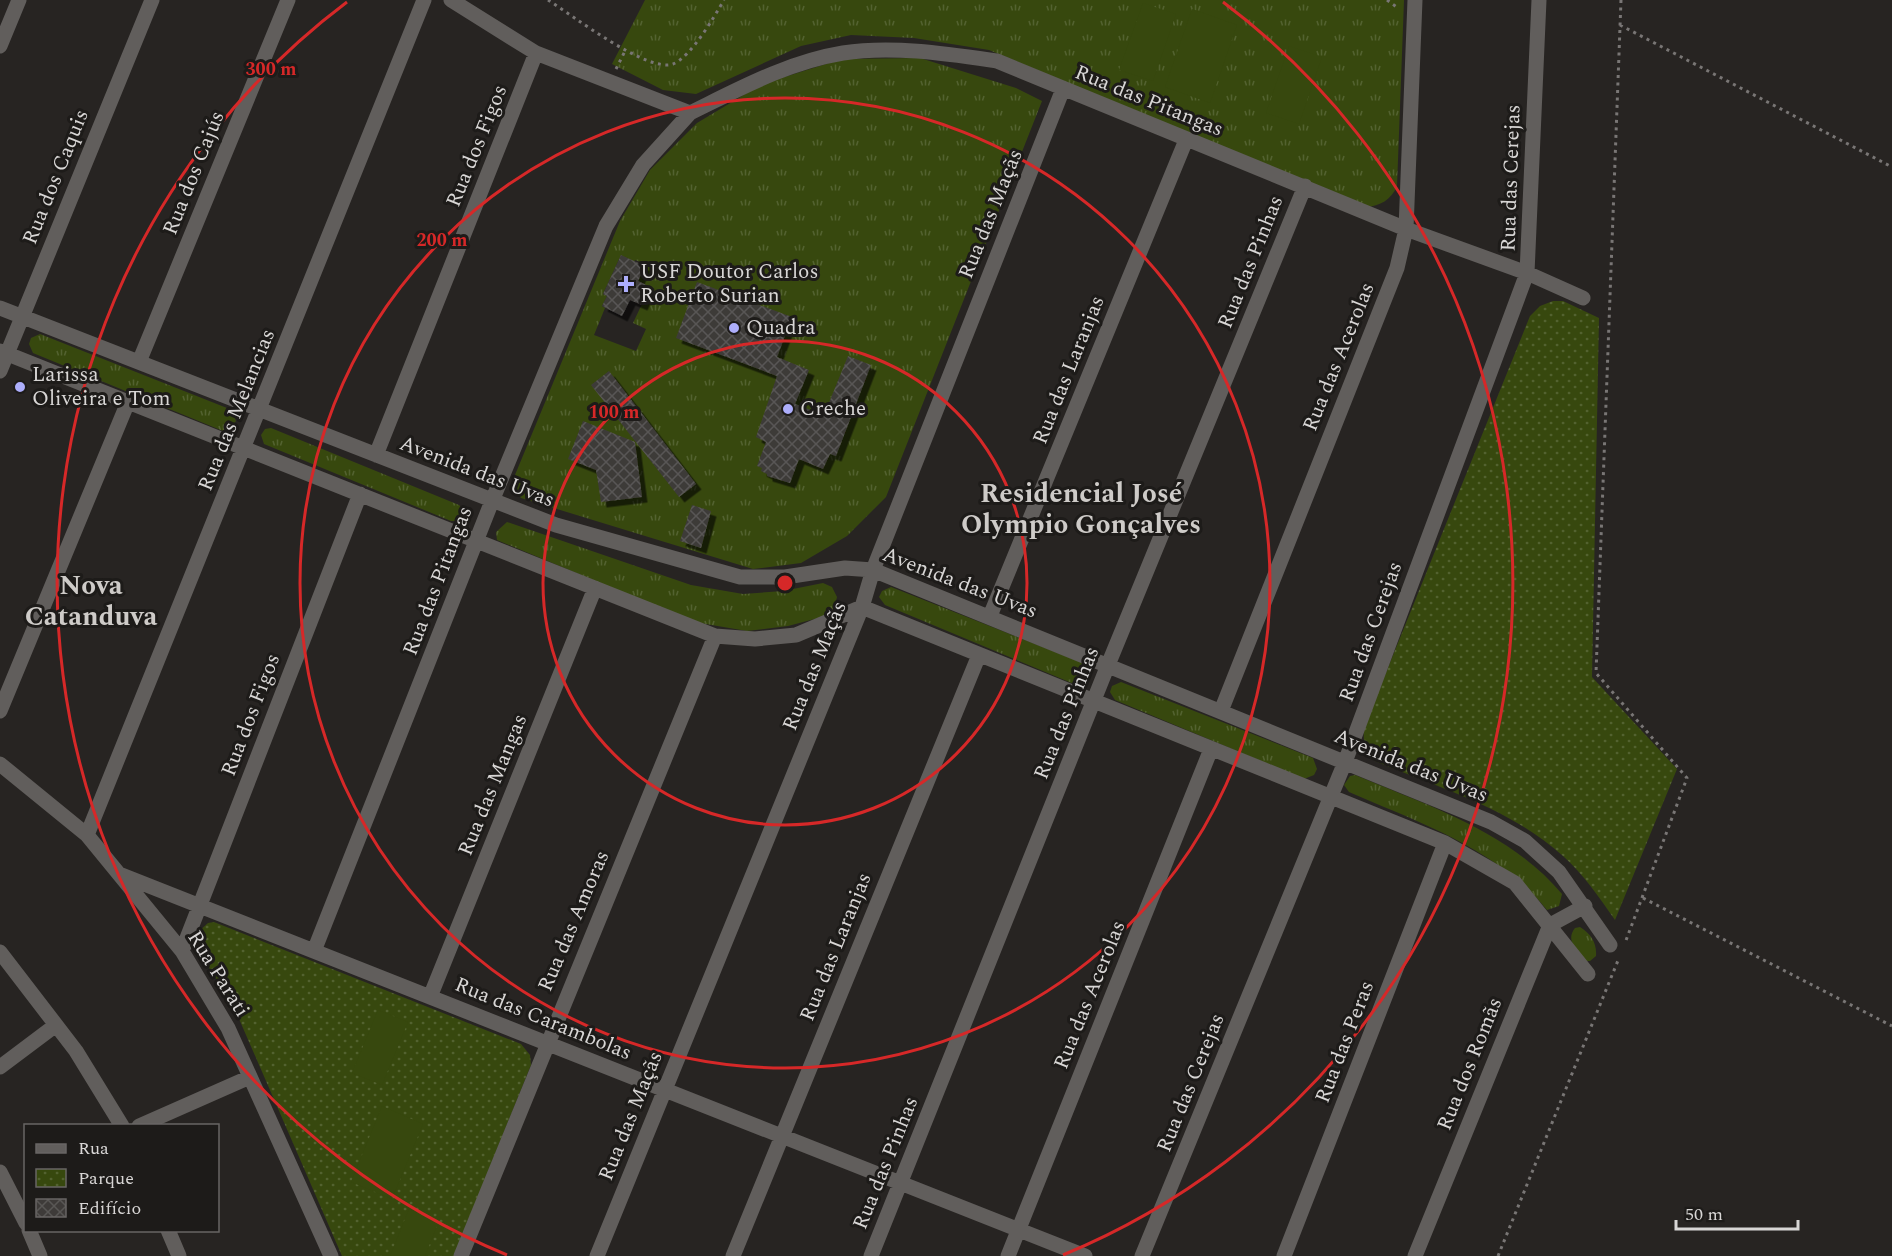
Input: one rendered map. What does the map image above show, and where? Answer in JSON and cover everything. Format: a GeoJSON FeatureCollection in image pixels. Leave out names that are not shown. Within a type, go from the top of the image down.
{"type":"FeatureCollection","features":[{"type":"Feature","properties":{"kind":"street"},"geometry":{"type":"LineString","coordinates":[[0,46],[19,0]]}},
{"type":"Feature","properties":{"kind":"street","name":"Rua dos Caquis"},"geometry":{"type":"LineString","coordinates":[[0,370],[3,352],[22,316],[152,0]]}},
{"type":"Feature","properties":{"kind":"street","name":"Rua dos Cajús"},"geometry":{"type":"LineString","coordinates":[[139,362],[288,0]]}},
{"type":"Feature","properties":{"kind":"street","name":"Rua das Melancias"},"geometry":{"type":"LineString","coordinates":[[87,835],[424,0]]}},
{"type":"Feature","properties":{"kind":"street"},"geometry":{"type":"LineString","coordinates":[[451,0],[536,53],[690,113]]}},
{"type":"Feature","properties":{"kind":"street","name":"Rua das Acerolas"},"geometry":{"type":"LineString","coordinates":[[1221,711],[1397,268],[1406,229],[1415,0]]}},
{"type":"Feature","properties":{"kind":"street","name":"Rua das Cerejas"},"geometry":{"type":"LineString","coordinates":[[1142,1256],[1331,798],[1527,273],[1539,0]]}},
{"type":"Feature","properties":{"kind":"street","name":"Rua das Pitangas"},"geometry":{"type":"LineString","coordinates":[[314,951],[492,501],[606,226],[643,165],[690,113],[766,75],[843,53],[925,51],[997,61],[1406,229],[1527,273],[1583,298]]}},
{"type":"Feature","properties":{"kind":"street","name":"Rua dos Figos"},"geometry":{"type":"LineString","coordinates":[[376,455],[536,53]]}},
{"type":"Feature","properties":{"kind":"street","name":"Rua das Maçãs"},"geometry":{"type":"LineString","coordinates":[[597,1256],[862,607],[873,570],[1063,89]]}},
{"type":"Feature","properties":{"kind":"street","name":"Rua das Laranjas"},"geometry":{"type":"LineString","coordinates":[[990,616],[1186,140]]}},
{"type":"Feature","properties":{"kind":"street","name":"Rua das Pinhas"},"geometry":{"type":"LineString","coordinates":[[871,1256],[1108,665],[1305,186]]}},
{"type":"Feature","properties":{"kind":"street","name":"Avenida das Uvas"},"geometry":{"type":"LineString","coordinates":[[0,308],[556,525],[740,577],[785,577],[845,568],[873,570],[990,616],[1491,822],[1526,841],[1559,872],[1585,906],[1610,945]]}},
{"type":"Feature","properties":{"kind":"street"},"geometry":{"type":"LineString","coordinates":[[3,352],[715,636],[755,639],[796,635],[862,607],[1445,843],[1515,883],[1588,975]]}},
{"type":"Feature","properties":{"kind":"street"},"geometry":{"type":"LineString","coordinates":[[0,711],[128,402]]}},
{"type":"Feature","properties":{"kind":"street","name":"Rua dos Figos"},"geometry":{"type":"LineString","coordinates":[[182,951],[360,494]]}},
{"type":"Feature","properties":{"kind":"street","name":"Rua das Mangas"},"geometry":{"type":"LineString","coordinates":[[430,997],[595,588]]}},
{"type":"Feature","properties":{"kind":"street","name":"Rua das Amoras"},"geometry":{"type":"LineString","coordinates":[[461,1256],[546,1043],[715,636]]}},
{"type":"Feature","properties":{"kind":"street","name":"Rua das Laranjas"},"geometry":{"type":"LineString","coordinates":[[733,1256],[979,655]]}},
{"type":"Feature","properties":{"kind":"street","name":"Rua das Acerolas"},"geometry":{"type":"LineString","coordinates":[[1008,1256],[1211,749]]}},
{"type":"Feature","properties":{"kind":"street","name":"Rua Parati"},"geometry":{"type":"LineString","coordinates":[[0,764],[87,835],[182,951],[228,1028],[331,1256]]}},
{"type":"Feature","properties":{"kind":"street","name":"Rua das Peras"},"geometry":{"type":"LineString","coordinates":[[1284,1256],[1445,843]]}},
{"type":"Feature","properties":{"kind":"street","name":"Rua das Carambolas"},"geometry":{"type":"LineString","coordinates":[[119,874],[1084,1256]]}},
{"type":"Feature","properties":{"kind":"street"},"geometry":{"type":"LineString","coordinates":[[1550,925],[1585,906]]}},
{"type":"Feature","properties":{"kind":"street","name":"Rua dos Romãs"},"geometry":{"type":"LineString","coordinates":[[1415,1256],[1550,925]]}},
{"type":"Feature","properties":{"kind":"street"},"geometry":{"type":"LineString","coordinates":[[0,952],[76,1051],[121,1124]]}},
{"type":"Feature","properties":{"kind":"street"},"geometry":{"type":"LineString","coordinates":[[0,1067],[56,1025]]}},
{"type":"Feature","properties":{"kind":"street"},"geometry":{"type":"LineString","coordinates":[[141,1124],[250,1077]]}},
{"type":"Feature","properties":{"kind":"street"},"geometry":{"type":"LineString","coordinates":[[0,1172],[24,1219]]}},
{"type":"Feature","properties":{"kind":"street"},"geometry":{"type":"LineString","coordinates":[[30,1232],[40,1256]]}},
{"type":"Feature","properties":{"kind":"street"},"geometry":{"type":"LineString","coordinates":[[169,1232],[179,1256]]}},
{"type":"Feature","properties":{"kind":"path"},"geometry":{"type":"LineString","coordinates":[[548,0],[626,50],[659,65],[674,64],[698,39],[724,0]]}},
{"type":"Feature","properties":{"kind":"path"},"geometry":{"type":"LineString","coordinates":[[1498,1256],[1644,898],[1687,778],[1596,673],[1621,0]]}},
{"type":"Feature","properties":{"kind":"path"},"geometry":{"type":"LineString","coordinates":[[1620,25],[1892,167]]}},
{"type":"Feature","properties":{"kind":"path"},"geometry":{"type":"LineString","coordinates":[[610,82],[626,50]]}},
{"type":"Feature","properties":{"kind":"path"},"geometry":{"type":"LineString","coordinates":[[1644,898],[1892,1026]]}},
{"type":"Feature","properties":{"kind":"green space"},"geometry":{"type":"Polygon","coordinates":[[[645,0],[1404,0],[1397,186],[1385,201],[1366,207],[989,50],[914,38],[851,35],[801,46],[696,94],[663,90],[612,64],[645,0]]]}},
{"type":"Feature","properties":{"kind":"green space"},"geometry":{"type":"Polygon","coordinates":[[[1143,3],[1176,14],[1153,81],[1119,70],[1143,3]]]}},
{"type":"Feature","properties":{"kind":"green space"},"geometry":{"type":"Polygon","coordinates":[[[1192,9],[1237,25],[1210,103],[1165,87],[1192,9]]]}},
{"type":"Feature","properties":{"kind":"green space"},"geometry":{"type":"Polygon","coordinates":[[[1289,46],[1322,57],[1299,124],[1266,113],[1289,46]]]}},
{"type":"Feature","properties":{"kind":"green space"},"geometry":{"type":"Polygon","coordinates":[[[920,58],[1016,88],[1042,101],[886,497],[847,536],[801,563],[753,569],[521,498],[514,489],[515,475],[620,221],[650,170],[697,123],[762,84],[842,59],[920,58]],[[621,255],[603,294],[607,296],[602,306],[605,308],[594,335],[636,351],[646,329],[633,323],[650,287],[638,281],[646,264],[635,260],[632,267],[621,255]]]}},
{"type":"Feature","properties":{"kind":"green space"},"geometry":{"type":"Polygon","coordinates":[[[1553,301],[1563,301],[1599,318],[1592,677],[1677,769],[1615,920],[1578,871],[1543,839],[1497,812],[1375,761],[1366,750],[1364,741],[1364,727],[1530,316],[1540,306],[1553,301]]]}},
{"type":"Feature","properties":{"kind":"green space"},"geometry":{"type":"Polygon","coordinates":[[[40,334],[232,410],[236,421],[232,427],[223,431],[33,353],[29,344],[31,338],[40,334]]]}},
{"type":"Feature","properties":{"kind":"green space"},"geometry":{"type":"Polygon","coordinates":[[[271,428],[459,505],[464,510],[464,517],[458,521],[451,521],[264,444],[261,435],[265,429],[271,428]]]}},
{"type":"Feature","properties":{"kind":"green space"},"geometry":{"type":"Polygon","coordinates":[[[507,522],[691,585],[743,594],[783,591],[823,583],[832,587],[837,597],[834,609],[822,617],[788,626],[747,631],[694,622],[497,540],[496,532],[507,522]]]}},
{"type":"Feature","properties":{"kind":"green space"},"geometry":{"type":"Polygon","coordinates":[[[891,587],[1083,663],[1087,674],[1084,680],[1074,684],[885,605],[879,597],[882,591],[891,587]]]}},
{"type":"Feature","properties":{"kind":"green space"},"geometry":{"type":"Polygon","coordinates":[[[1121,682],[1313,758],[1317,769],[1314,775],[1304,779],[1115,700],[1110,692],[1112,686],[1121,682]]]}},
{"type":"Feature","properties":{"kind":"green space"},"geometry":{"type":"Polygon","coordinates":[[[1355,775],[1439,810],[1493,837],[1541,872],[1562,894],[1559,906],[1547,910],[1527,888],[1505,870],[1456,839],[1349,792],[1344,785],[1350,776],[1355,775]]]}},
{"type":"Feature","properties":{"kind":"green space"},"geometry":{"type":"Polygon","coordinates":[[[214,922],[521,1044],[530,1055],[531,1065],[454,1256],[342,1256],[233,1005],[199,952],[196,942],[198,932],[208,923],[214,922]]]}},
{"type":"Feature","properties":{"kind":"green space"},"geometry":{"type":"Polygon","coordinates":[[[1580,927],[1594,943],[1596,956],[1590,961],[1585,961],[1572,941],[1572,933],[1575,928],[1580,927]]]}},
{"type":"Feature","properties":{"kind":"green space"},"geometry":{"type":"Polygon","coordinates":[[[378,1010],[408,1022],[382,1085],[352,1073],[378,1010]]]}},
{"type":"Feature","properties":{"kind":"green space"},"geometry":{"type":"Polygon","coordinates":[[[382,1106],[423,1124],[392,1199],[351,1182],[382,1106]]]}},
{"type":"Feature","properties":{"kind":"green space"},"geometry":{"type":"Polygon","coordinates":[[[409,1209],[439,1221],[425,1256],[390,1256],[409,1209]]]}},
{"type":"Feature","properties":{"kind":"building","name":"USF Doutor Carlos Roberto Surian"},"geometry":{"type":"Polygon","coordinates":[[[621,255],[645,266],[638,281],[650,287],[642,305],[630,300],[622,316],[602,306],[607,296],[603,294],[621,255]]]}},
{"type":"Feature","properties":{"kind":"building"},"geometry":{"type":"Polygon","coordinates":[[[697,282],[792,317],[777,357],[809,370],[795,404],[824,415],[848,356],[871,365],[836,456],[830,454],[823,469],[799,459],[790,483],[767,476],[761,471],[762,468],[757,466],[766,442],[756,437],[777,376],[676,338],[697,282]]]}},
{"type":"Feature","properties":{"kind":"building"},"geometry":{"type":"Polygon","coordinates":[[[609,371],[696,484],[679,497],[591,385],[609,371]]]}},
{"type":"Feature","properties":{"kind":"building"},"geometry":{"type":"Polygon","coordinates":[[[583,421],[635,442],[642,497],[601,502],[596,470],[568,459],[583,421]]]}},
{"type":"Feature","properties":{"kind":"building"},"geometry":{"type":"Polygon","coordinates":[[[692,505],[711,511],[701,548],[680,541],[692,505]]]}},
{"type":"Feature","properties":{"kind":"place","name":"USF Doutor Carlos Roberto Surian"},"geometry":{"type":"Point","coordinates":[626,284]}},
{"type":"Feature","properties":{"kind":"place","name":"Quadra"},"geometry":{"type":"Point","coordinates":[734,328]}},
{"type":"Feature","properties":{"kind":"place","name":"Larissa Oliveira e Tom"},"geometry":{"type":"Point","coordinates":[20,387]}},
{"type":"Feature","properties":{"kind":"place","name":"Creche"},"geometry":{"type":"Point","coordinates":[788,409]}},
{"type":"Feature","properties":{"kind":"district","name":"Residencial José Olympio Gonçalves"},"geometry":{"type":"Point","coordinates":[1081,510]}},
{"type":"Feature","properties":{"kind":"district","name":"Nova Catanduva"},"geometry":{"type":"Point","coordinates":[91,602]}}]}
